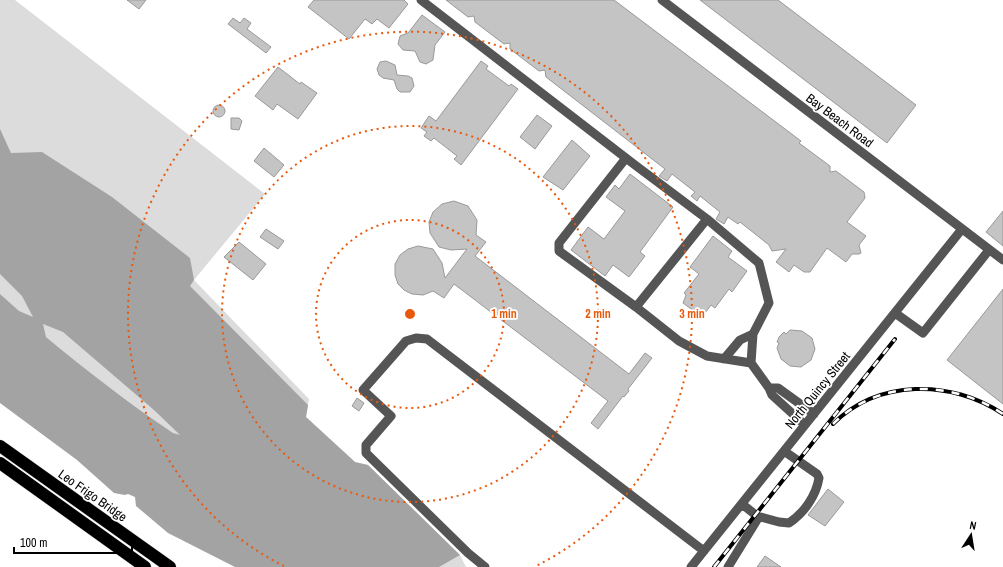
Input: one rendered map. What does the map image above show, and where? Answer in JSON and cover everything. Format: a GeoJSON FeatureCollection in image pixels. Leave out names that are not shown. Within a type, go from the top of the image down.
{"type":"FeatureCollection","features":[{"type":"Feature","properties":{"kind":"highway","name":"Leo Frigo Bridge"},"geometry":{"type":"LineString","coordinates":[[0,446],[170,567]]}},
{"type":"Feature","properties":{"kind":"highway"},"geometry":{"type":"LineString","coordinates":[[0,463],[145,567]]}},
{"type":"Feature","properties":{"kind":"street"},"geometry":{"type":"LineString","coordinates":[[421,0],[707,219],[759,263],[769,303],[753,334],[751,363],[769,388],[772,395],[805,425]]}},
{"type":"Feature","properties":{"kind":"street","name":"Bay Beach Road"},"geometry":{"type":"LineString","coordinates":[[662,0],[1003,260]]}},
{"type":"Feature","properties":{"kind":"street"},"geometry":{"type":"LineString","coordinates":[[626,158],[559,243],[559,251],[636,307],[679,341],[707,356],[751,363]]}},
{"type":"Feature","properties":{"kind":"street"},"geometry":{"type":"LineString","coordinates":[[636,307],[707,219]]}},
{"type":"Feature","properties":{"kind":"street","name":"North Quincy Street"},"geometry":{"type":"LineString","coordinates":[[694,566],[704,551],[962,229]]}},
{"type":"Feature","properties":{"kind":"street"},"geometry":{"type":"LineString","coordinates":[[895,313],[923,332],[989,250]]}},
{"type":"Feature","properties":{"kind":"street"},"geometry":{"type":"LineString","coordinates":[[724,359],[740,340],[753,334]]}},
{"type":"Feature","properties":{"kind":"street"},"geometry":{"type":"LineString","coordinates":[[485,567],[468,553],[366,452],[366,445],[391,416],[363,390],[406,341],[416,338],[427,339],[704,551]]}},
{"type":"Feature","properties":{"kind":"street"},"geometry":{"type":"LineString","coordinates":[[769,388],[778,388],[814,414]]}},
{"type":"Feature","properties":{"kind":"street"},"geometry":{"type":"LineString","coordinates":[[742,504],[757,516],[779,522],[789,523],[801,513],[815,494],[819,478],[817,474],[784,451]]}},
{"type":"Feature","properties":{"kind":"street"},"geometry":{"type":"LineString","coordinates":[[728,567],[756,524],[757,516]]}},
{"type":"Feature","properties":{"kind":"shaded area"},"geometry":{"type":"Polygon","coordinates":[[[0,0],[15,0],[265,194],[194,280],[309,399],[306,417],[355,462],[368,465],[460,555],[466,567],[316,567],[173,434],[79,365],[46,337],[0,294],[0,0]]]}},
{"type":"Feature","properties":{"kind":"shaded area"},"geometry":{"type":"Polygon","coordinates":[[[0,129],[11,153],[42,152],[112,197],[190,258],[194,280],[190,286],[308,405],[306,417],[355,462],[368,465],[460,555],[439,567],[235,567],[168,533],[136,506],[135,497],[128,494],[125,495],[114,493],[77,460],[0,403],[0,294],[19,311],[33,317],[22,296],[0,274],[0,129]],[[43,324],[46,337],[61,350],[140,410],[173,433],[180,435],[154,410],[63,332],[43,324]]]}},
{"type":"Feature","properties":{"kind":"building"},"geometry":{"type":"Polygon","coordinates":[[[127,0],[146,0],[139,9],[127,0]]]}},
{"type":"Feature","properties":{"kind":"building"},"geometry":{"type":"Polygon","coordinates":[[[314,0],[404,0],[408,4],[389,28],[377,19],[372,24],[365,19],[349,39],[308,7],[314,0]]]}},
{"type":"Feature","properties":{"kind":"building"},"geometry":{"type":"Polygon","coordinates":[[[446,0],[614,0],[801,141],[799,143],[830,166],[830,172],[836,171],[864,192],[865,198],[847,222],[866,236],[859,245],[861,253],[852,254],[846,262],[827,248],[810,272],[804,272],[794,265],[789,272],[776,262],[786,249],[772,251],[769,245],[740,222],[738,224],[728,217],[724,224],[716,219],[720,212],[700,196],[697,201],[691,196],[695,192],[672,174],[667,181],[659,176],[665,169],[546,77],[545,70],[539,71],[510,49],[510,43],[504,44],[475,22],[474,16],[468,17],[446,0]]]}},
{"type":"Feature","properties":{"kind":"building"},"geometry":{"type":"Polygon","coordinates":[[[700,0],[778,0],[916,105],[887,143],[700,0]]]}},
{"type":"Feature","properties":{"kind":"building"},"geometry":{"type":"Polygon","coordinates":[[[422,15],[445,32],[435,45],[433,60],[426,64],[420,62],[415,51],[403,50],[398,44],[400,36],[408,33],[422,15]]]}},
{"type":"Feature","properties":{"kind":"building"},"geometry":{"type":"Polygon","coordinates":[[[233,18],[240,23],[244,18],[251,23],[247,29],[271,47],[266,53],[228,24],[233,18]]]}},
{"type":"Feature","properties":{"kind":"building"},"geometry":{"type":"Polygon","coordinates":[[[386,61],[395,65],[397,75],[412,78],[414,86],[410,92],[400,92],[397,89],[394,80],[383,78],[379,75],[377,69],[380,62],[386,61]]]}},
{"type":"Feature","properties":{"kind":"building"},"geometry":{"type":"Polygon","coordinates":[[[481,61],[488,66],[486,69],[509,86],[511,84],[518,89],[461,165],[454,159],[457,156],[434,138],[431,141],[424,136],[427,132],[421,128],[429,116],[436,121],[481,61]]]}},
{"type":"Feature","properties":{"kind":"building"},"geometry":{"type":"Polygon","coordinates":[[[278,67],[300,84],[301,82],[317,93],[298,119],[277,104],[273,110],[255,96],[278,67]]]}},
{"type":"Feature","properties":{"kind":"building"},"geometry":{"type":"Polygon","coordinates":[[[217,105],[221,105],[225,111],[221,117],[217,117],[213,113],[213,109],[217,105]]]}},
{"type":"Feature","properties":{"kind":"building"},"geometry":{"type":"Polygon","coordinates":[[[537,115],[552,126],[535,149],[520,137],[537,115]]]}},
{"type":"Feature","properties":{"kind":"building"},"geometry":{"type":"Polygon","coordinates":[[[231,118],[239,118],[242,121],[239,130],[231,129],[231,118]]]}},
{"type":"Feature","properties":{"kind":"building"},"geometry":{"type":"Polygon","coordinates":[[[572,140],[590,156],[563,190],[543,177],[572,140]]]}},
{"type":"Feature","properties":{"kind":"building"},"geometry":{"type":"Polygon","coordinates":[[[264,148],[284,165],[274,177],[254,161],[264,148]]]}},
{"type":"Feature","properties":{"kind":"building"},"geometry":{"type":"Polygon","coordinates":[[[630,174],[673,207],[640,252],[645,256],[629,277],[613,265],[605,276],[571,250],[588,227],[604,239],[625,211],[606,197],[615,185],[619,189],[630,174]]]}},
{"type":"Feature","properties":{"kind":"building"},"geometry":{"type":"Polygon","coordinates":[[[454,201],[468,206],[477,220],[476,235],[486,242],[475,256],[629,374],[645,353],[652,358],[628,389],[629,391],[624,397],[623,396],[598,429],[591,423],[608,401],[454,284],[444,298],[433,291],[423,295],[412,294],[404,290],[398,284],[395,275],[395,264],[400,255],[408,249],[418,246],[433,249],[442,263],[445,278],[467,249],[451,250],[439,247],[430,233],[429,222],[433,212],[442,204],[454,201]]]}},
{"type":"Feature","properties":{"kind":"building"},"geometry":{"type":"Polygon","coordinates":[[[1003,211],[1003,246],[986,232],[1003,211]]]}},
{"type":"Feature","properties":{"kind":"building"},"geometry":{"type":"Polygon","coordinates":[[[266,229],[284,241],[278,249],[260,237],[266,229]]]}},
{"type":"Feature","properties":{"kind":"building"},"geometry":{"type":"Polygon","coordinates":[[[713,236],[732,251],[728,257],[747,271],[732,292],[729,289],[715,308],[711,305],[702,317],[683,303],[686,295],[684,293],[699,274],[690,267],[713,236]]]}},
{"type":"Feature","properties":{"kind":"building"},"geometry":{"type":"Polygon","coordinates":[[[239,242],[266,264],[253,280],[224,257],[239,242]]]}},
{"type":"Feature","properties":{"kind":"building"},"geometry":{"type":"Polygon","coordinates":[[[1003,289],[1003,404],[947,360],[1003,289]]]}},
{"type":"Feature","properties":{"kind":"building"},"geometry":{"type":"Polygon","coordinates":[[[790,330],[802,331],[812,338],[815,349],[811,360],[801,367],[790,366],[781,359],[777,348],[779,337],[784,332],[786,334],[790,330]]]}},
{"type":"Feature","properties":{"kind":"building"},"geometry":{"type":"Polygon","coordinates":[[[357,398],[364,403],[359,411],[352,406],[357,398]]]}},
{"type":"Feature","properties":{"kind":"building"},"geometry":{"type":"Polygon","coordinates":[[[828,489],[844,502],[825,526],[808,515],[828,489]]]}},
{"type":"Feature","properties":{"kind":"building"},"geometry":{"type":"Polygon","coordinates":[[[765,556],[781,567],[757,567],[765,556]]]}},
{"type":"Feature","properties":{"kind":"railway"},"geometry":{"type":"LineString","coordinates":[[714,567],[895,339]]}},
{"type":"Feature","properties":{"kind":"railway"},"geometry":{"type":"LineString","coordinates":[[833,424],[851,409],[871,399],[893,392],[915,389],[938,390],[961,394],[983,403],[1003,414]]}}]}
